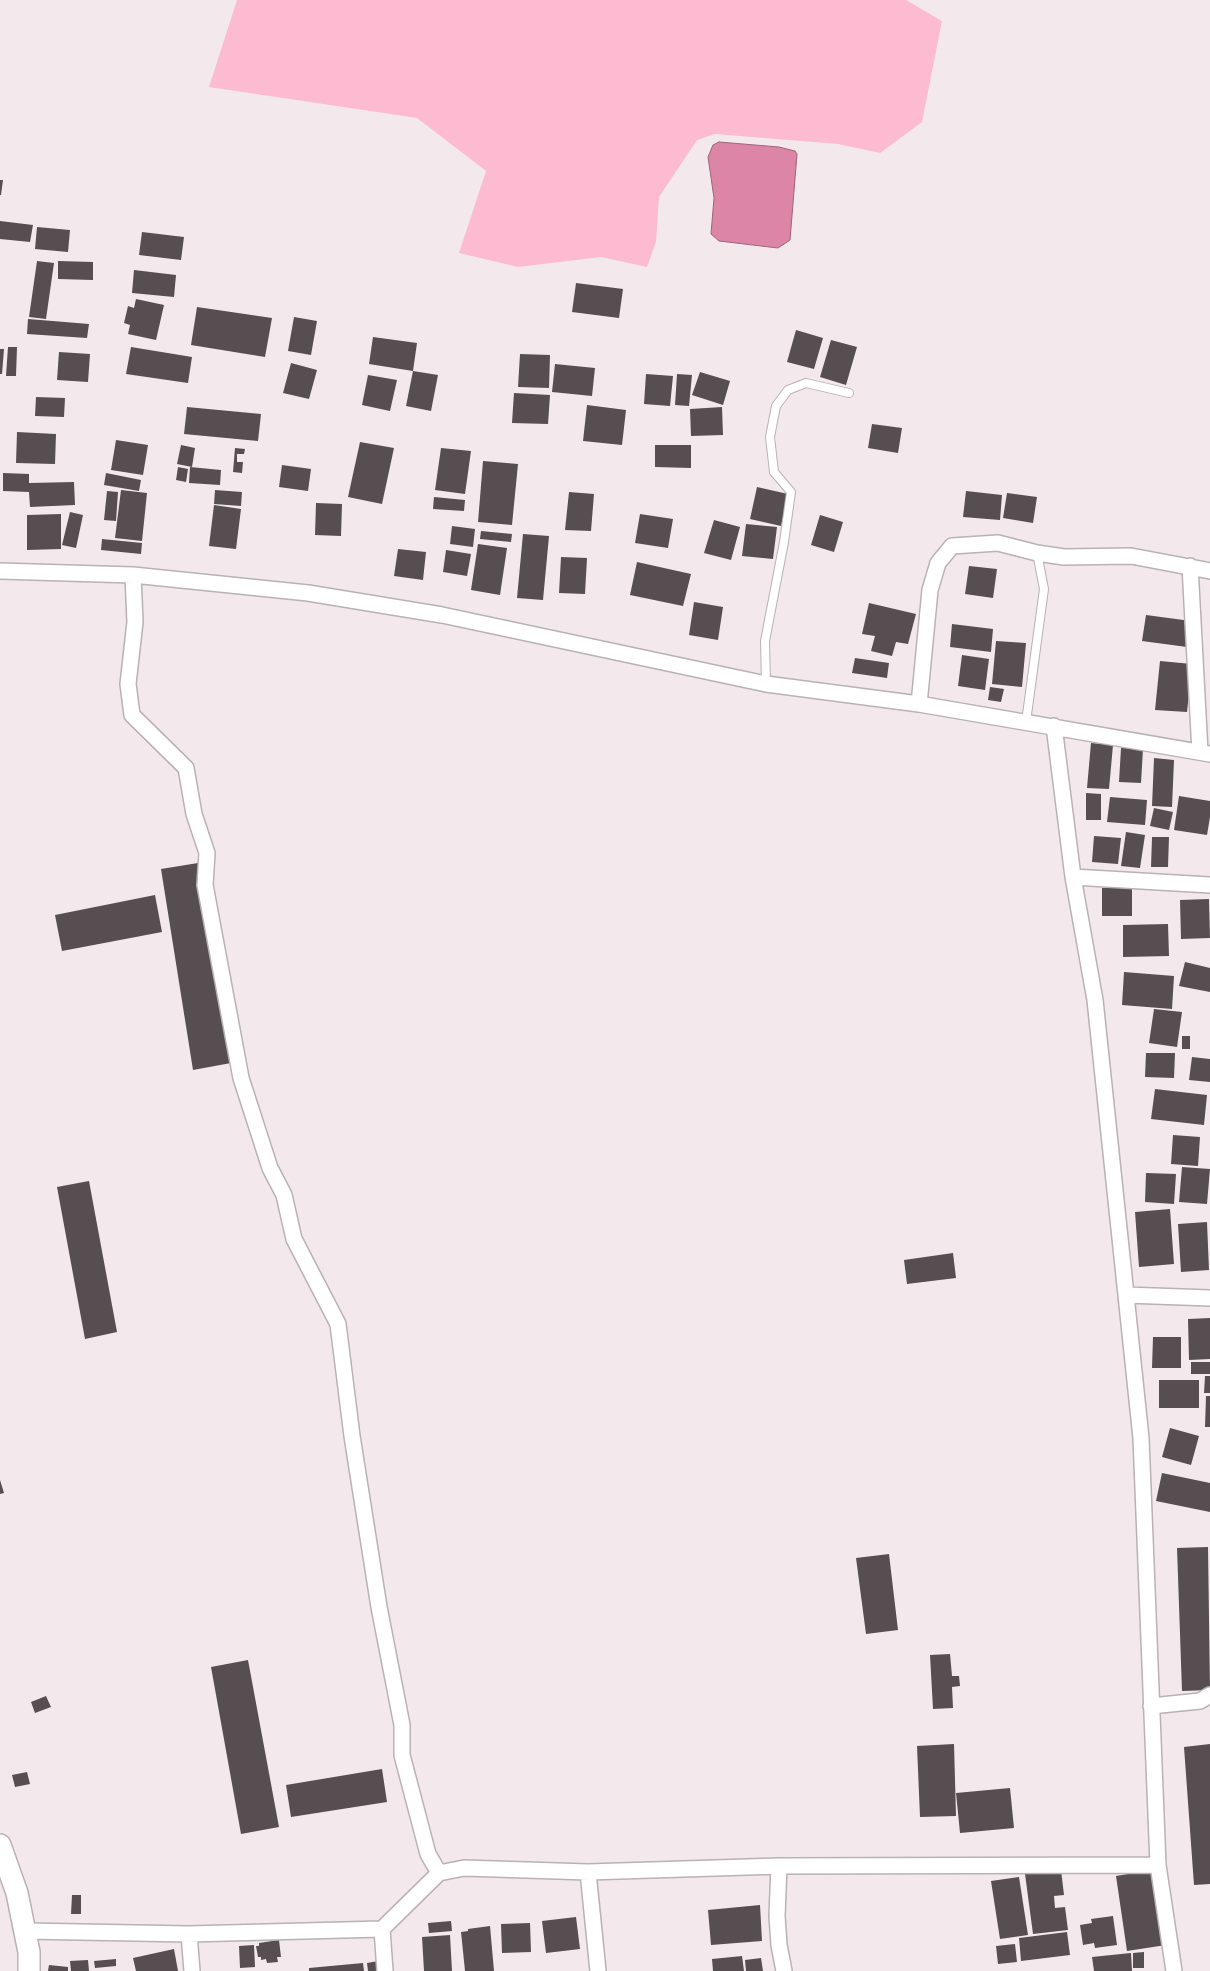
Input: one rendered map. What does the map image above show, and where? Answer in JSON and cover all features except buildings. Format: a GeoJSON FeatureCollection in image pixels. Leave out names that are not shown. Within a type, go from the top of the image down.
{"type":"FeatureCollection","features":[{"type":"Feature","properties":{"kind":"main road"},"geometry":{"type":"LineString","coordinates":[[0,1845],[17,1893],[30,1952],[29,1971]]}},
{"type":"Feature","properties":{"kind":"street"},"geometry":{"type":"LineString","coordinates":[[919,704],[930,590],[938,563],[952,546],[998,544],[1037,554],[1064,557],[1132,556],[1210,571]]}},
{"type":"Feature","properties":{"kind":"street"},"geometry":{"type":"LineString","coordinates":[[0,571],[133,576],[308,593],[442,615],[766,684],[919,704],[1205,753],[1190,566]]}},
{"type":"Feature","properties":{"kind":"street"},"geometry":{"type":"LineString","coordinates":[[133,576],[135,622],[128,684],[132,715],[186,768],[194,814],[207,853],[205,886],[241,1078],[270,1168],[284,1195],[294,1239],[338,1324],[353,1446],[379,1607],[402,1725],[402,1755],[428,1854],[439,1873]]}},
{"type":"Feature","properties":{"kind":"street"},"geometry":{"type":"LineString","coordinates":[[1054,726],[1073,878],[1095,1000],[1141,1438],[1158,1865],[1174,1971]]}},
{"type":"Feature","properties":{"kind":"street"},"geometry":{"type":"LineString","coordinates":[[1073,878],[1210,885]]}},
{"type":"Feature","properties":{"kind":"street"},"geometry":{"type":"LineString","coordinates":[[1126,1295],[1210,1298]]}},
{"type":"Feature","properties":{"kind":"street"},"geometry":{"type":"LineString","coordinates":[[1151,1706],[1200,1701],[1210,1695]]}},
{"type":"Feature","properties":{"kind":"street"},"geometry":{"type":"LineString","coordinates":[[25,1931],[189,1934],[382,1929],[439,1873],[464,1868],[588,1872],[778,1866],[1158,1865]]}},
{"type":"Feature","properties":{"kind":"street"},"geometry":{"type":"LineString","coordinates":[[778,1866],[779,1945],[784,1971]]}},
{"type":"Feature","properties":{"kind":"street"},"geometry":{"type":"LineString","coordinates":[[588,1872],[598,1971]]}},
{"type":"Feature","properties":{"kind":"street"},"geometry":{"type":"LineString","coordinates":[[382,1929],[385,1971]]}},
{"type":"Feature","properties":{"kind":"street"},"geometry":{"type":"LineString","coordinates":[[189,1934],[192,1971]]}},
{"type":"Feature","properties":{"kind":"lane"},"geometry":{"type":"LineString","coordinates":[[766,684],[765,642],[784,542],[790,492],[774,472],[770,437],[776,406],[788,390],[806,383],[849,394]]}},
{"type":"Feature","properties":{"kind":"lane"},"geometry":{"type":"LineString","coordinates":[[1026,722],[1044,589],[1037,554]]}},
{"type":"Feature","properties":{"kind":"shaded area"},"geometry":{"type":"Polygon","coordinates":[[[237,0],[906,0],[942,21],[922,122],[880,153],[838,144],[715,134],[697,140],[659,197],[656,242],[647,267],[601,257],[518,267],[459,253],[486,171],[417,118],[209,87],[237,0]]]}},
{"type":"Feature","properties":{"kind":"shaded area"},"geometry":{"type":"Polygon","coordinates":[[[719,142],[779,147],[795,151],[797,154],[790,240],[778,248],[719,241],[711,234],[714,198],[708,157],[713,145],[719,142]]]}}]}
